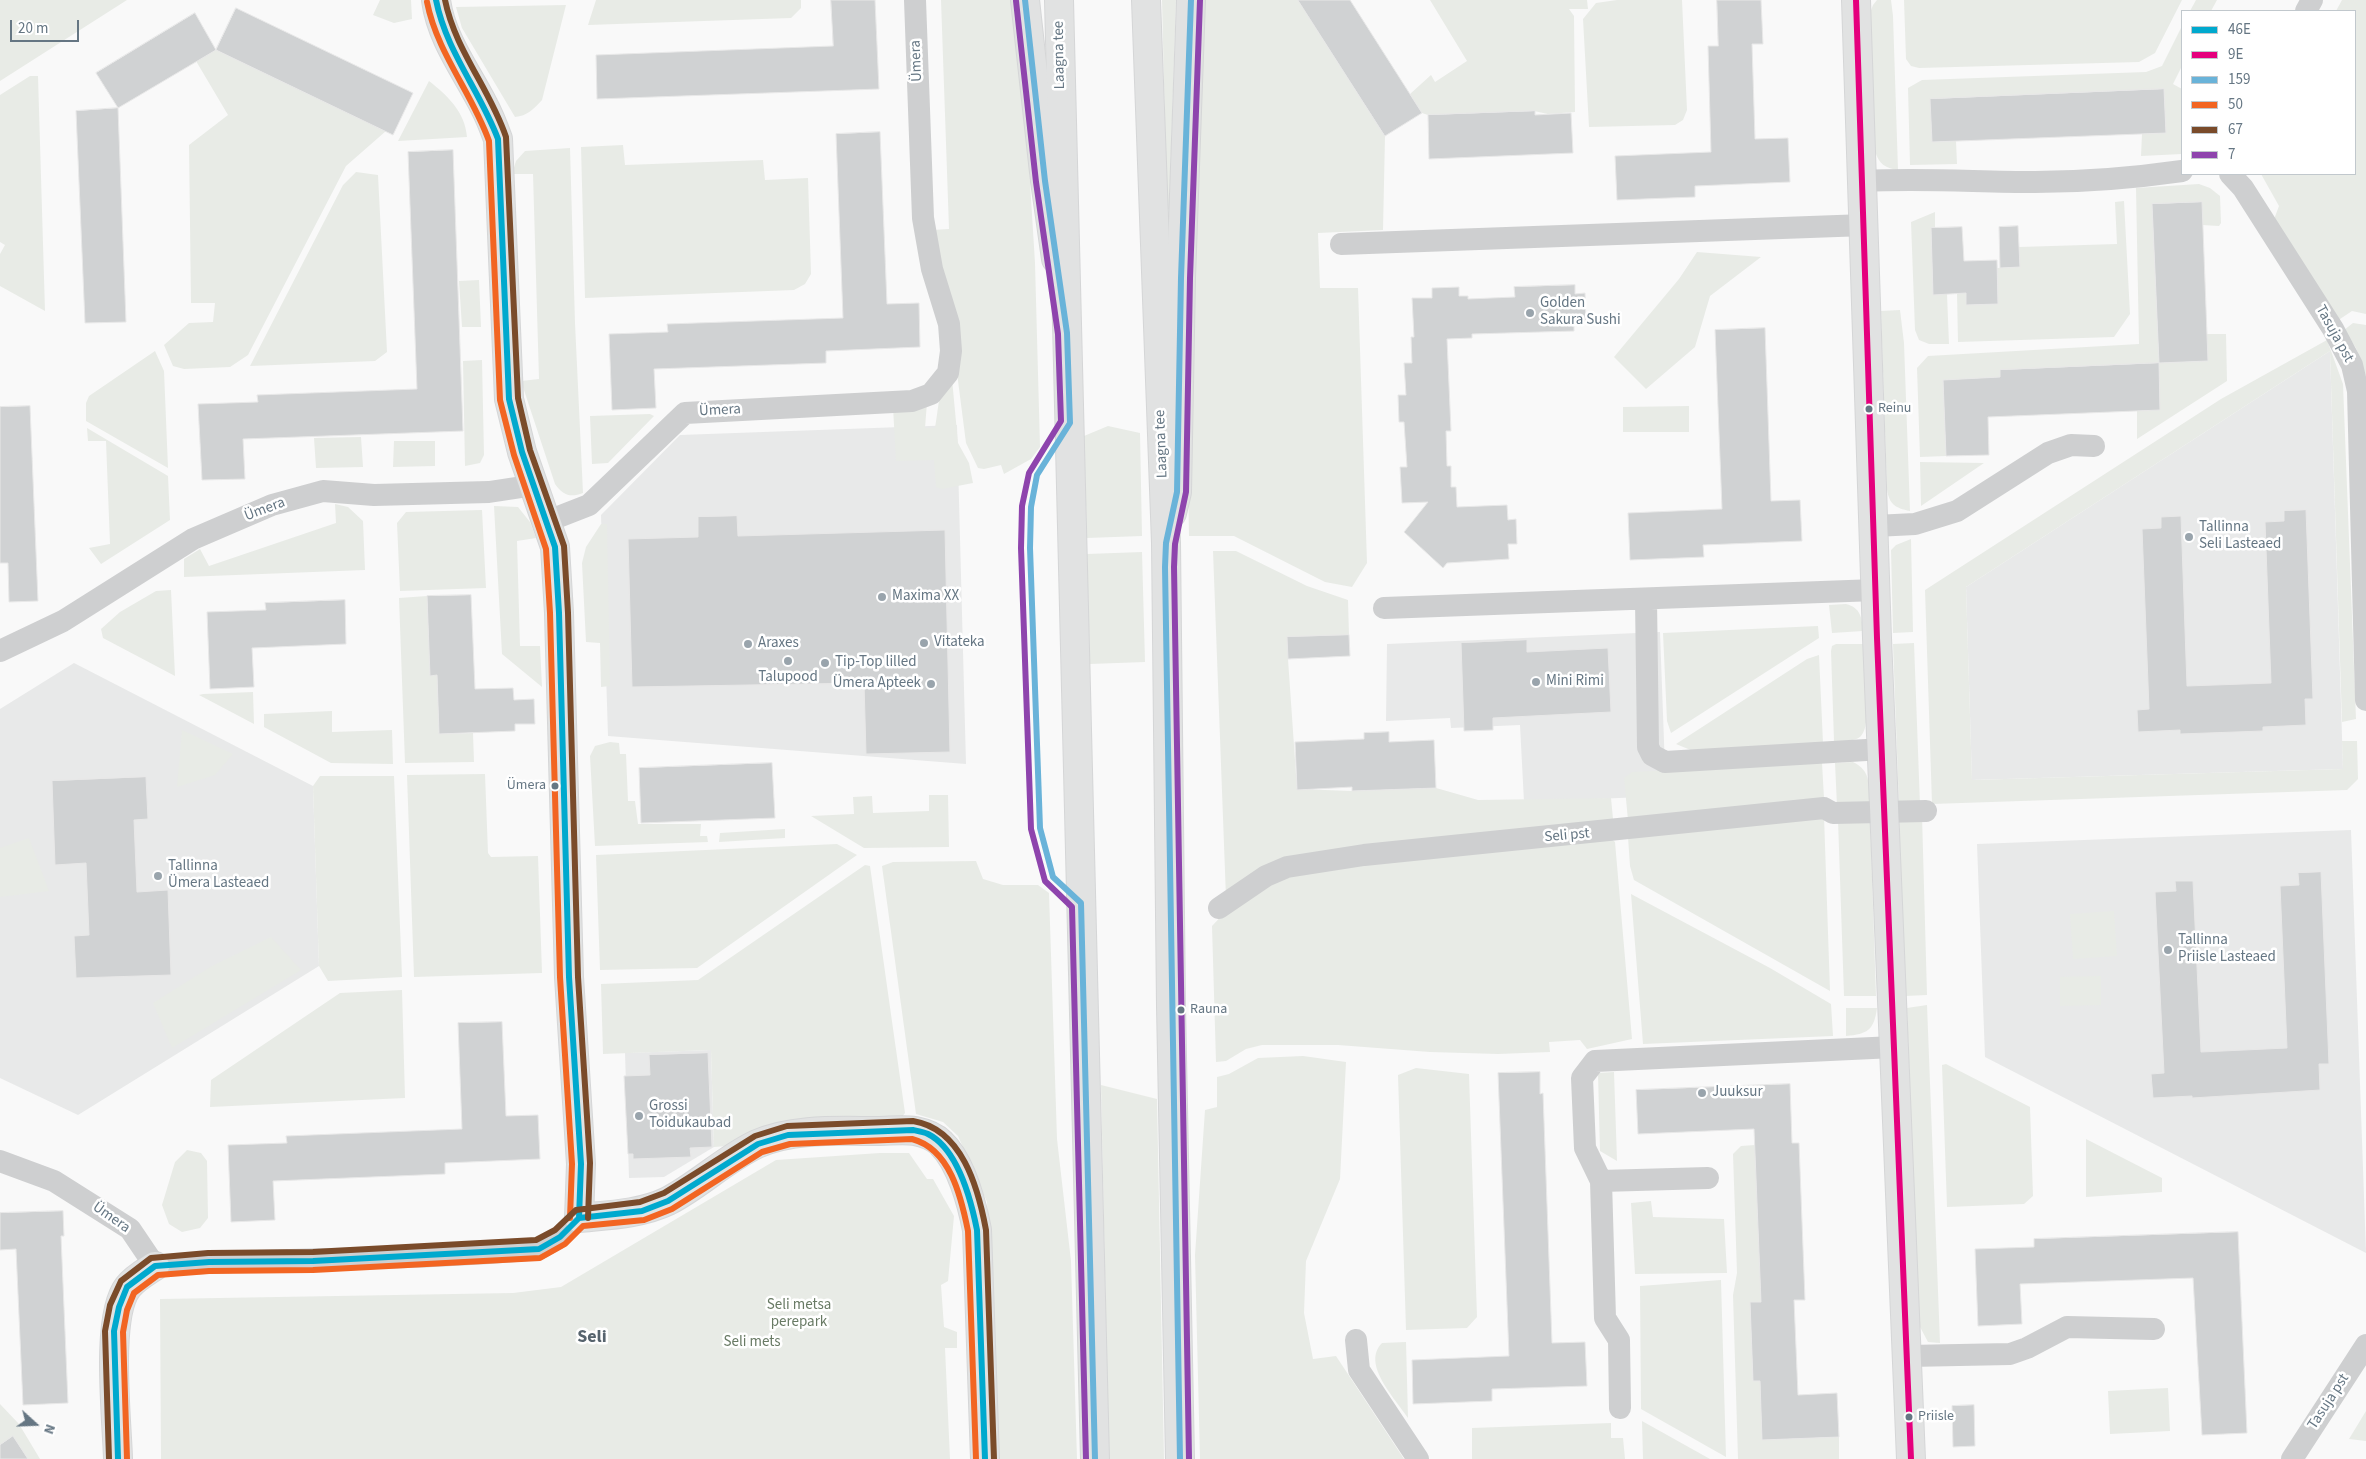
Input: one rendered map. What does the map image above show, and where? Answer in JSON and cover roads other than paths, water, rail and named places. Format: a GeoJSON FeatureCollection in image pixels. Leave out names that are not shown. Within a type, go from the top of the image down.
{"type":"FeatureCollection","features":[{"type":"Feature","properties":{"kind":"street"},"geometry":{"type":"LineString","coordinates":[[436,0],[440,22],[446,36],[485,107],[498,138],[509,399],[522,452],[548,521],[555,547],[559,613],[569,976],[581,1164],[579,1218]]}},
{"type":"Feature","properties":{"kind":"street","name":"Ümera"},"geometry":{"type":"LineString","coordinates":[[548,521],[589,505],[685,413],[912,401],[931,394],[948,373],[951,351],[949,324],[930,260],[923,218],[915,0]]}},
{"type":"Feature","properties":{"kind":"street"},"geometry":{"type":"LineString","coordinates":[[1025,0],[1045,181],[1067,333]]}},
{"type":"Feature","properties":{"kind":"street","name":"Laagna tee"},"geometry":{"type":"LineString","coordinates":[[1059,0],[1095,1459]]}},
{"type":"Feature","properties":{"kind":"street","name":"Laagna tee"},"geometry":{"type":"LineString","coordinates":[[1146,0],[1166,544],[1171,1006],[1180,1459]]}},
{"type":"Feature","properties":{"kind":"street"},"geometry":{"type":"LineString","coordinates":[[1166,544],[1177,492],[1181,278],[1191,0]]}},
{"type":"Feature","properties":{"kind":"street"},"geometry":{"type":"LineString","coordinates":[[1856,0],[1864,181],[1876,590],[1911,1459]]}},
{"type":"Feature","properties":{"kind":"street"},"geometry":{"type":"LineString","coordinates":[[1864,181],[1904,179],[2036,182],[2131,178],[2181,171]]}},
{"type":"Feature","properties":{"kind":"street","name":"Tasuja pst"},"geometry":{"type":"LineString","coordinates":[[2231,175],[2243,188],[2268,226],[2333,329],[2352,365],[2358,392],[2366,700]]}},
{"type":"Feature","properties":{"kind":"street"},"geometry":{"type":"LineString","coordinates":[[1341,244],[1865,225]]}},
{"type":"Feature","properties":{"kind":"street"},"geometry":{"type":"LineString","coordinates":[[1875,526],[1915,524],[1957,511],[2048,453],[2072,445],[2094,446]]}},
{"type":"Feature","properties":{"kind":"street","name":"Ümera"},"geometry":{"type":"LineString","coordinates":[[0,651],[63,622],[193,539],[272,505],[323,491],[374,495],[488,492],[535,485]]}},
{"type":"Feature","properties":{"kind":"street"},"geometry":{"type":"LineString","coordinates":[[1384,608],[1876,590]]}},
{"type":"Feature","properties":{"kind":"street"},"geometry":{"type":"LineString","coordinates":[[1646,599],[1648,747],[1652,755],[1665,762],[1883,749]]}},
{"type":"Feature","properties":{"kind":"street","name":"Seli pst"},"geometry":{"type":"LineString","coordinates":[[1219,908],[1266,876],[1286,867],[1364,855],[1824,808],[1833,813],[1926,811]]}},
{"type":"Feature","properties":{"kind":"street"},"geometry":{"type":"LineString","coordinates":[[1620,1408],[1618,1340],[1605,1318],[1601,1181],[1585,1148],[1582,1078],[1595,1061],[1894,1047]]}},
{"type":"Feature","properties":{"kind":"street"},"geometry":{"type":"LineString","coordinates":[[118,1459],[114,1331],[119,1307],[128,1287],[156,1266],[209,1262],[312,1260],[539,1249],[560,1237],[579,1218],[642,1211],[668,1201],[744,1152],[773,1139],[788,1135],[913,1130],[928,1134],[942,1144],[954,1161],[974,1214],[985,1459]]}},
{"type":"Feature","properties":{"kind":"street","name":"Ümera"},"geometry":{"type":"LineString","coordinates":[[0,1161],[54,1180],[130,1229],[156,1266]]}},
{"type":"Feature","properties":{"kind":"street"},"geometry":{"type":"LineString","coordinates":[[1601,1181],[1708,1178]]}},
{"type":"Feature","properties":{"kind":"street"},"geometry":{"type":"LineString","coordinates":[[1908,1356],[2010,1354],[2027,1348],[2067,1327],[2154,1329]]}},
{"type":"Feature","properties":{"kind":"street"},"geometry":{"type":"LineString","coordinates":[[1356,1340],[1359,1370],[1418,1459]]}},
{"type":"Feature","properties":{"kind":"street","name":"Tasuja pst"},"geometry":{"type":"LineString","coordinates":[[2292,1459],[2366,1345]]}},
{"type":"Feature","properties":{"kind":"place","name":"Golden Sakura Sushi"},"geometry":{"type":"Point","coordinates":[1530,313]}},
{"type":"Feature","properties":{"kind":"place","name":"Reinu"},"geometry":{"type":"Point","coordinates":[1869,409]}},
{"type":"Feature","properties":{"kind":"place","name":"Tallinna Seli Lasteaed"},"geometry":{"type":"Point","coordinates":[2189,537]}},
{"type":"Feature","properties":{"kind":"place","name":"Maxima XX"},"geometry":{"type":"Point","coordinates":[882,597]}},
{"type":"Feature","properties":{"kind":"place","name":"Vitateka"},"geometry":{"type":"Point","coordinates":[924,643]}},
{"type":"Feature","properties":{"kind":"place","name":"Araxes"},"geometry":{"type":"Point","coordinates":[748,644]}},
{"type":"Feature","properties":{"kind":"place","name":"Talupood"},"geometry":{"type":"Point","coordinates":[788,661]}},
{"type":"Feature","properties":{"kind":"place","name":"Tip-Top lilled"},"geometry":{"type":"Point","coordinates":[825,663]}},
{"type":"Feature","properties":{"kind":"place","name":"Mini Rimi"},"geometry":{"type":"Point","coordinates":[1536,682]}},
{"type":"Feature","properties":{"kind":"place","name":"Ümera Apteek"},"geometry":{"type":"Point","coordinates":[931,684]}},
{"type":"Feature","properties":{"kind":"place","name":"Ümera"},"geometry":{"type":"Point","coordinates":[555,786]}},
{"type":"Feature","properties":{"kind":"place","name":"Tallinna Ümera Lasteaed"},"geometry":{"type":"Point","coordinates":[158,876]}},
{"type":"Feature","properties":{"kind":"place","name":"Tallinna Priisle Lasteaed"},"geometry":{"type":"Point","coordinates":[2168,950]}},
{"type":"Feature","properties":{"kind":"place","name":"Rauna"},"geometry":{"type":"Point","coordinates":[1181,1010]}},
{"type":"Feature","properties":{"kind":"place","name":"Juuksur"},"geometry":{"type":"Point","coordinates":[1702,1093]}},
{"type":"Feature","properties":{"kind":"place","name":"Grossi Toidukaubad"},"geometry":{"type":"Point","coordinates":[639,1116]}},
{"type":"Feature","properties":{"kind":"place","name":"Priisle"},"geometry":{"type":"Point","coordinates":[1909,1417]}},
{"type":"Feature","properties":{"kind":"district","name":"Seli"},"geometry":{"type":"Point","coordinates":[592,1338]}},
{"type":"Feature","properties":{"kind":"park label","name":"Seli metsa perepark"},"geometry":{"type":"Point","coordinates":[799,1314]}},
{"type":"Feature","properties":{"kind":"park label","name":"Seli mets"},"geometry":{"type":"Point","coordinates":[752,1343]}}]}
